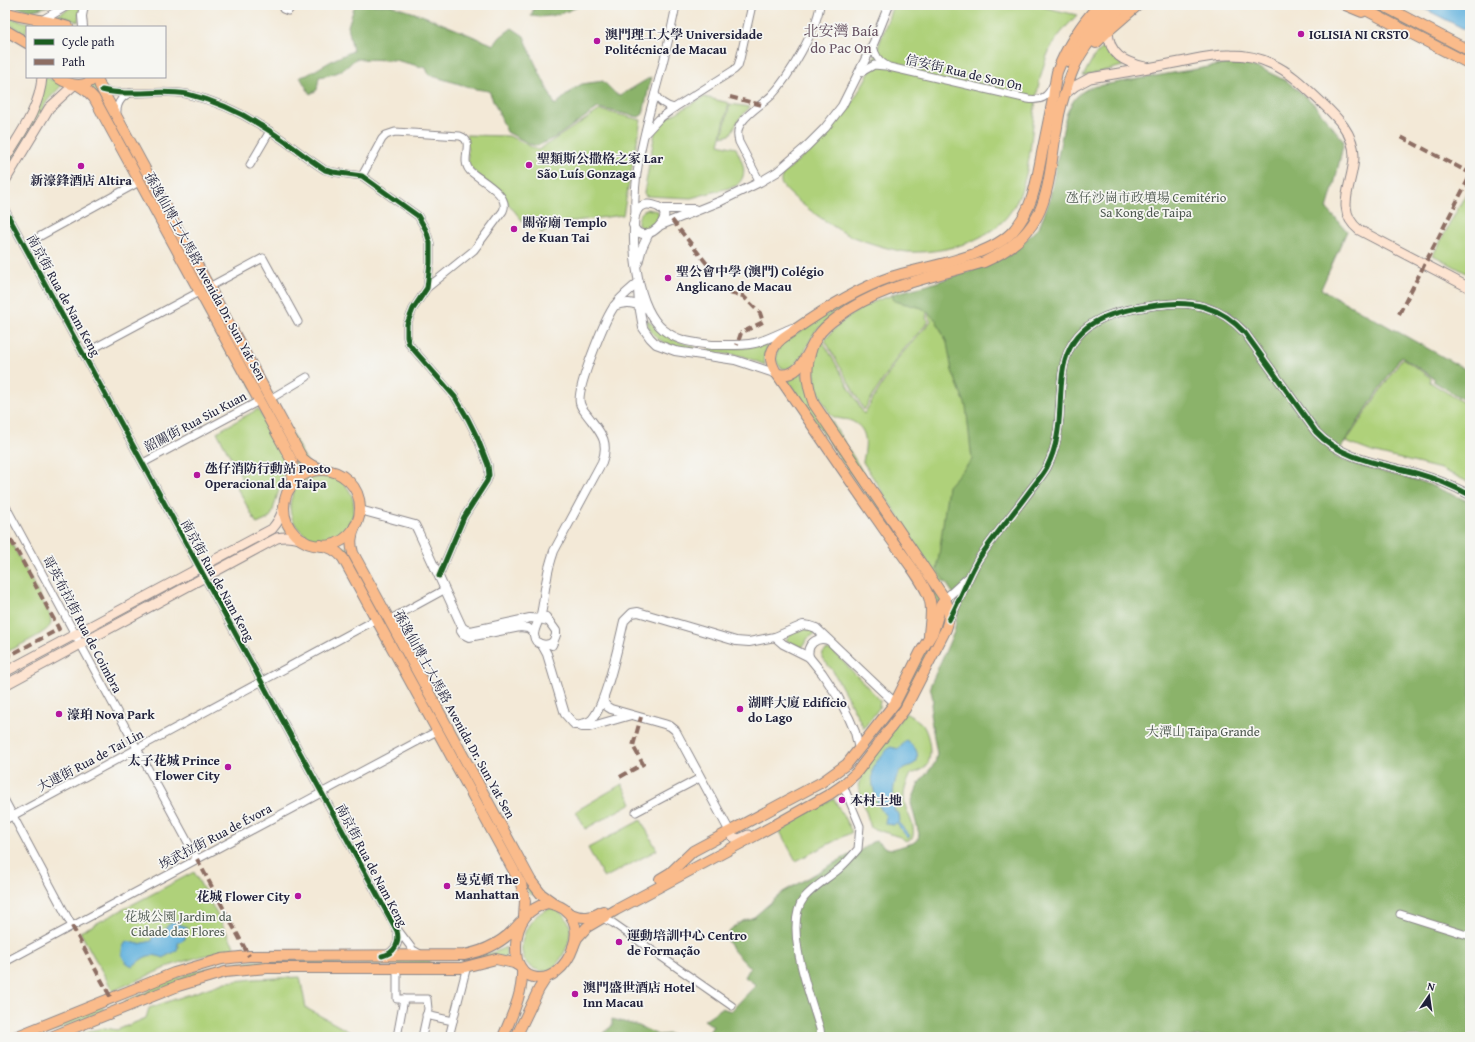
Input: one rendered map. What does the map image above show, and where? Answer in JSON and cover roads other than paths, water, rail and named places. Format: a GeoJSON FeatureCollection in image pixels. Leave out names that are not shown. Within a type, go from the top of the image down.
{"type":"FeatureCollection","features":[{"type":"Feature","properties":{"kind":"main road"},"geometry":{"type":"LineString","coordinates":[[929,637],[931,601],[928,594],[777,374],[771,363],[771,358],[775,345],[803,324],[836,303],[890,277],[982,252],[999,243],[1012,232],[1030,207],[1036,187],[1053,98],[1054,84],[1063,55],[1074,36],[1098,5]]}},
{"type":"Feature","properties":{"kind":"main road"},"geometry":{"type":"LineString","coordinates":[[1053,98],[1062,72],[1077,44],[1087,30],[1112,5]]}},
{"type":"Feature","properties":{"kind":"main road"},"geometry":{"type":"LineString","coordinates":[[777,374],[783,375],[794,372],[803,363],[819,335],[831,322],[844,312],[865,300],[886,291],[984,262],[1004,252],[1020,240],[1033,224],[1043,204],[1049,181],[1058,121],[1065,94],[1078,59],[1094,36],[1124,5]]}},
{"type":"Feature","properties":{"kind":"main road"},"geometry":{"type":"LineString","coordinates":[[1065,94],[1085,57],[1108,31],[1138,5]]}},
{"type":"Feature","properties":{"kind":"main road"},"geometry":{"type":"LineString","coordinates":[[1345,5],[1426,41]]}},
{"type":"Feature","properties":{"kind":"main road"},"geometry":{"type":"LineString","coordinates":[[1382,5],[1470,51]]}},
{"type":"Feature","properties":{"kind":"main road"},"geometry":{"type":"LineString","coordinates":[[1358,6],[1470,64]]}},
{"type":"Feature","properties":{"kind":"main road"},"geometry":{"type":"LineString","coordinates":[[5,12],[20,17],[65,26]]}},
{"type":"Feature","properties":{"kind":"main road"},"geometry":{"type":"LineString","coordinates":[[5,30],[26,42]]}},
{"type":"Feature","properties":{"kind":"main road"},"geometry":{"type":"LineString","coordinates":[[1108,31],[1110,45],[1119,57],[1128,63],[1150,68]]}},
{"type":"Feature","properties":{"kind":"main road"},"geometry":{"type":"LineString","coordinates":[[1065,94],[1075,86],[1090,78],[1229,55],[1241,55],[1261,60],[1290,74],[1301,82],[1339,121],[1351,139],[1354,151],[1353,164],[1345,204],[1346,211],[1353,225],[1359,230],[1470,288]]}},
{"type":"Feature","properties":{"kind":"main road"},"geometry":{"type":"LineString","coordinates":[[5,159],[36,106],[40,94],[42,78]]}},
{"type":"Feature","properties":{"kind":"main road","name":"孫逸仙博士大馬路 Avenida Dr. Sun Yat Sen"},"geometry":{"type":"LineString","coordinates":[[59,78],[87,91],[94,98],[292,461],[294,470],[290,488]]}},
{"type":"Feature","properties":{"kind":"main road"},"geometry":{"type":"LineString","coordinates":[[5,181],[50,108],[76,85],[88,83],[95,78]]}},
{"type":"Feature","properties":{"kind":"main road","name":"孫逸仙博士大馬路 Avenida Dr. Sun Yat Sen"},"geometry":{"type":"LineString","coordinates":[[96,78],[302,458],[312,466],[325,470]]}},
{"type":"Feature","properties":{"kind":"main road"},"geometry":{"type":"LineString","coordinates":[[51,1037],[190,981],[225,972],[267,968],[461,968],[496,960],[514,963],[529,976],[537,979],[546,978],[558,971],[564,964],[581,933],[587,927],[775,825],[843,785],[856,773],[905,709],[946,629],[950,611],[946,599],[814,404],[807,378],[808,360],[812,347]]}},
{"type":"Feature","properties":{"kind":"main road"},"geometry":{"type":"LineString","coordinates":[[5,672],[272,528],[278,522],[282,514],[285,498],[290,488],[305,474],[313,471],[325,470],[336,473],[350,482],[358,496],[360,510],[355,526],[345,538],[338,542],[320,545],[295,537],[286,536],[277,538],[5,685]]}},
{"type":"Feature","properties":{"kind":"main road"},"geometry":{"type":"LineString","coordinates":[[284,506],[284,513],[290,528],[303,540]]}},
{"type":"Feature","properties":{"kind":"main road","name":"孫逸仙博士大馬路 Avenida Dr. Sun Yat Sen"},"geometry":{"type":"LineString","coordinates":[[355,526],[351,535],[353,553],[531,881],[541,894],[555,904]]}},
{"type":"Feature","properties":{"kind":"main road","name":"孫逸仙博士大馬路 Avenida Dr. Sun Yat Sen"},"geometry":{"type":"LineString","coordinates":[[320,545],[336,551],[343,558],[521,884],[525,900],[522,920]]}},
{"type":"Feature","properties":{"kind":"main road"},"geometry":{"type":"LineString","coordinates":[[15,1037],[185,969],[222,959],[249,956],[458,956],[479,952],[492,946],[505,938],[522,920],[541,905],[548,903],[555,904],[571,914],[587,918],[594,916],[666,876],[693,851],[822,782],[847,764],[895,703],[933,632],[941,605],[946,599]]}},
{"type":"Feature","properties":{"kind":"main road"},"geometry":{"type":"LineString","coordinates":[[890,728],[895,712],[895,703]]}},
{"type":"Feature","properties":{"kind":"main road"},"geometry":{"type":"LineString","coordinates":[[730,832],[736,838],[742,839],[765,826],[775,825]]}},
{"type":"Feature","properties":{"kind":"main road"},"geometry":{"type":"LineString","coordinates":[[571,914],[576,927],[573,948]]}},
{"type":"Feature","properties":{"kind":"main road"},"geometry":{"type":"LineString","coordinates":[[506,1036],[520,995],[522,980],[521,968],[516,952],[517,932],[522,920]]}},
{"type":"Feature","properties":{"kind":"main road"},"geometry":{"type":"LineString","coordinates":[[515,1037],[546,978]]}},
{"type":"Feature","properties":{"kind":"main road"},"geometry":{"type":"LineString","coordinates":[[121,994],[122,1003],[126,1007]]}},
{"type":"Feature","properties":{"kind":"main road"},"geometry":{"type":"LineString","coordinates":[[103,1001],[109,1008],[108,1014]]}},
{"type":"Feature","properties":{"kind":"street"},"geometry":{"type":"LineString","coordinates":[[41,20],[68,5]]}},
{"type":"Feature","properties":{"kind":"street"},"geometry":{"type":"LineString","coordinates":[[83,26],[82,16],[84,5]]}},
{"type":"Feature","properties":{"kind":"street"},"geometry":{"type":"LineString","coordinates":[[283,5],[283,9],[288,11],[293,5]]}},
{"type":"Feature","properties":{"kind":"street"},"geometry":{"type":"LineString","coordinates":[[676,5],[669,39],[636,169],[634,221],[639,282],[639,305],[646,333],[656,344],[671,350],[735,360],[777,374]]}},
{"type":"Feature","properties":{"kind":"street"},"geometry":{"type":"LineString","coordinates":[[644,136],[659,119],[674,108],[707,89],[738,66],[752,5]]}},
{"type":"Feature","properties":{"kind":"street"},"geometry":{"type":"LineString","coordinates":[[760,182],[737,137],[739,127],[746,118],[771,97],[785,79],[805,44],[817,17],[820,5]]}},
{"type":"Feature","properties":{"kind":"street"},"geometry":{"type":"LineString","coordinates":[[650,205],[639,208],[634,221],[637,232],[641,234],[649,233],[661,225],[700,208],[721,201],[777,172],[825,128],[842,106],[873,46],[889,5]]}},
{"type":"Feature","properties":{"kind":"street","name":"信安街 Rua de Son On"},"geometry":{"type":"LineString","coordinates":[[873,46],[874,52],[879,61],[889,67],[1033,100],[1038,100],[1046,96],[1054,84]]}},
{"type":"Feature","properties":{"kind":"street"},"geometry":{"type":"LineString","coordinates":[[858,74],[874,66],[880,65],[889,67]]}},
{"type":"Feature","properties":{"kind":"street"},"geometry":{"type":"LineString","coordinates":[[102,90],[114,92],[173,92],[208,100],[245,116],[270,131],[325,170],[362,176],[418,216],[426,230],[430,243],[430,263],[427,288]]}},
{"type":"Feature","properties":{"kind":"street"},"geometry":{"type":"LineString","coordinates":[[117,118],[116,112],[119,102],[126,95],[132,92]]}},
{"type":"Feature","properties":{"kind":"street"},"geometry":{"type":"LineString","coordinates":[[655,94],[664,104],[674,108]]}},
{"type":"Feature","properties":{"kind":"street"},"geometry":{"type":"LineString","coordinates":[[250,165],[270,131]]}},
{"type":"Feature","properties":{"kind":"street"},"geometry":{"type":"LineString","coordinates":[[362,176],[382,139],[386,135],[395,132],[460,136],[465,138],[468,144],[466,160],[469,169],[499,194],[504,205],[504,208],[499,216],[474,250],[427,288],[410,314],[407,332],[409,344],[461,405],[477,437],[489,470],[487,481],[464,517],[439,576]]}},
{"type":"Feature","properties":{"kind":"street"},"geometry":{"type":"LineString","coordinates":[[24,245],[140,182]]}},
{"type":"Feature","properties":{"kind":"street"},"geometry":{"type":"LineString","coordinates":[[635,192],[642,201],[662,209],[700,208]]}},
{"type":"Feature","properties":{"kind":"street"},"geometry":{"type":"LineString","coordinates":[[661,225],[664,217],[662,209]]}},
{"type":"Feature","properties":{"kind":"street","name":"南京街 Rua de Nam Keng"},"geometry":{"type":"LineString","coordinates":[[5,210],[398,934],[398,942],[392,951],[382,956]]}},
{"type":"Feature","properties":{"kind":"street"},"geometry":{"type":"LineString","coordinates":[[637,270],[642,248],[649,233]]}},
{"type":"Feature","properties":{"kind":"street"},"geometry":{"type":"LineString","coordinates":[[209,287],[263,258],[298,322]]}},
{"type":"Feature","properties":{"kind":"street"},"geometry":{"type":"LineString","coordinates":[[632,714],[589,727],[575,725],[569,720],[565,714],[547,654],[542,644],[535,639],[535,630],[542,612],[546,578],[554,551],[604,457],[606,450],[605,442],[601,434],[580,404],[580,390],[603,327],[614,306],[639,282]]}},
{"type":"Feature","properties":{"kind":"street"},"geometry":{"type":"LineString","coordinates":[[639,282],[648,308],[664,330]]}},
{"type":"Feature","properties":{"kind":"street"},"geometry":{"type":"LineString","coordinates":[[83,354],[199,292]]}},
{"type":"Feature","properties":{"kind":"street"},"geometry":{"type":"LineString","coordinates":[[614,306],[627,303],[639,305],[650,319],[664,330],[676,337],[698,344],[737,345],[755,343],[803,324]]}},
{"type":"Feature","properties":{"kind":"street"},"geometry":{"type":"LineString","coordinates":[[949,620],[979,559],[1041,477],[1050,461],[1057,443],[1065,362],[1072,344],[1083,331],[1097,320],[1113,314],[1163,304],[1199,305],[1220,313],[1238,326],[1244,333],[1316,432],[1330,445],[1356,458],[1430,477],[1470,495]]}},
{"type":"Feature","properties":{"kind":"street"},"geometry":{"type":"LineString","coordinates":[[698,344],[702,349],[699,355]]}},
{"type":"Feature","properties":{"kind":"street"},"geometry":{"type":"LineString","coordinates":[[270,399],[307,377]]}},
{"type":"Feature","properties":{"kind":"street","name":"韶關街 Rua Siu Kuan"},"geometry":{"type":"LineString","coordinates":[[142,463],[259,401]]}},
{"type":"Feature","properties":{"kind":"street","name":"哥英布拉街 Rua de Coimbra"},"geometry":{"type":"LineString","coordinates":[[5,505],[197,859]]}},
{"type":"Feature","properties":{"kind":"street"},"geometry":{"type":"LineString","coordinates":[[360,510],[415,526],[462,627],[466,630],[471,631],[530,618],[542,612]]}},
{"type":"Feature","properties":{"kind":"street"},"geometry":{"type":"LineString","coordinates":[[407,524],[416,533],[463,634],[469,637],[520,627],[535,630]]}},
{"type":"Feature","properties":{"kind":"street"},"geometry":{"type":"LineString","coordinates":[[946,599],[969,578]]}},
{"type":"Feature","properties":{"kind":"street"},"geometry":{"type":"LineString","coordinates":[[389,620],[442,591]]}},
{"type":"Feature","properties":{"kind":"street"},"geometry":{"type":"LineString","coordinates":[[542,612],[556,632],[550,653],[551,664]]}},
{"type":"Feature","properties":{"kind":"street"},"geometry":{"type":"LineString","coordinates":[[542,612],[550,623]]}},
{"type":"Feature","properties":{"kind":"street"},"geometry":{"type":"LineString","coordinates":[[575,725],[584,724],[596,714],[605,691],[624,621],[632,612],[644,613],[736,641],[749,642],[775,637],[803,625],[816,628],[895,703]]}},
{"type":"Feature","properties":{"kind":"street","name":"大連街 Rua de Tai Lin"},"geometry":{"type":"LineString","coordinates":[[5,820],[377,619]]}},
{"type":"Feature","properties":{"kind":"street"},"geometry":{"type":"LineString","coordinates":[[535,630],[544,623],[550,623]]}},
{"type":"Feature","properties":{"kind":"street"},"geometry":{"type":"LineString","coordinates":[[775,637],[783,644],[809,657],[834,691],[846,711],[852,724],[859,749]]}},
{"type":"Feature","properties":{"kind":"street"},"geometry":{"type":"LineString","coordinates":[[809,657],[808,649],[812,642],[820,639],[828,640]]}},
{"type":"Feature","properties":{"kind":"street"},"geometry":{"type":"LineString","coordinates":[[542,644],[546,645],[553,642]]}},
{"type":"Feature","properties":{"kind":"street"},"geometry":{"type":"LineString","coordinates":[[605,691],[604,703],[606,706],[673,728],[730,832]]}},
{"type":"Feature","properties":{"kind":"street","name":"埃武拉街 Rua de Évora"},"geometry":{"type":"LineString","coordinates":[[5,962],[437,731]]}},
{"type":"Feature","properties":{"kind":"street"},"geometry":{"type":"LineString","coordinates":[[636,812],[700,778]]}},
{"type":"Feature","properties":{"kind":"street"},"geometry":{"type":"LineString","coordinates":[[821,1037],[820,1028],[799,955],[796,922],[800,904],[804,898],[839,868],[858,849],[860,826],[843,785]]}},
{"type":"Feature","properties":{"kind":"street"},"geometry":{"type":"LineString","coordinates":[[5,801],[72,926]]}},
{"type":"Feature","properties":{"kind":"street"},"geometry":{"type":"LineString","coordinates":[[613,923],[613,914],[616,910]]}},
{"type":"Feature","properties":{"kind":"street"},"geometry":{"type":"LineString","coordinates":[[1400,914],[1470,936]]}},
{"type":"Feature","properties":{"kind":"street"},"geometry":{"type":"LineString","coordinates":[[602,918],[613,923],[732,1006]]}},
{"type":"Feature","properties":{"kind":"street","name":"南京街 Rua de Nam Keng"},"geometry":{"type":"LineString","coordinates":[[390,920],[413,950],[426,956]]}},
{"type":"Feature","properties":{"kind":"street"},"geometry":{"type":"LineString","coordinates":[[449,1037],[467,966]]}},
{"type":"Feature","properties":{"kind":"street"},"geometry":{"type":"LineString","coordinates":[[397,968],[397,999],[427,999],[428,1009],[422,1037]]}},
{"type":"Feature","properties":{"kind":"street"},"geometry":{"type":"LineString","coordinates":[[397,1037],[404,999]]}},
{"type":"Feature","properties":{"kind":"street"},"geometry":{"type":"LineString","coordinates":[[426,1015],[453,1021]]}},
{"type":"Feature","properties":{"kind":"water"},"geometry":{"type":"Polygon","coordinates":[[[1417,5],[1470,5],[1470,32],[1417,5]]]}},
{"type":"Feature","properties":{"kind":"water"},"geometry":{"type":"Polygon","coordinates":[[[906,740],[917,751],[917,761],[900,771],[894,785],[893,796],[895,811],[899,814],[900,821],[898,822],[910,836],[908,838],[896,823],[894,825],[885,824],[886,816],[876,799],[872,776],[875,764],[882,755],[890,747],[899,749],[906,740]]]}},
{"type":"Feature","properties":{"kind":"water"},"geometry":{"type":"Polygon","coordinates":[[[173,922],[187,927],[185,939],[178,943],[176,951],[164,958],[154,955],[147,956],[133,966],[126,962],[122,956],[122,949],[126,941],[139,944],[152,941],[153,936],[164,932],[167,926],[173,922]]]}},
{"type":"Feature","properties":{"kind":"place","name":"IGLISIA NI CRSTO"},"geometry":{"type":"Point","coordinates":[1301,34]}},
{"type":"Feature","properties":{"kind":"place","name":"澳門理工大學 Universidade Politécnica de Macau"},"geometry":{"type":"Point","coordinates":[597,41]}},
{"type":"Feature","properties":{"kind":"place","name":"聖類斯公撒格之家 Lar São Luís Gonzaga"},"geometry":{"type":"Point","coordinates":[529,165]}},
{"type":"Feature","properties":{"kind":"place","name":"新濠鋒酒店 Altira"},"geometry":{"type":"Point","coordinates":[81,166]}},
{"type":"Feature","properties":{"kind":"place","name":"關帝廟 Templo de Kuan Tai"},"geometry":{"type":"Point","coordinates":[514,229]}},
{"type":"Feature","properties":{"kind":"place","name":"聖公會中學 (澳門) Colégio Anglicano de Macau"},"geometry":{"type":"Point","coordinates":[668,278]}},
{"type":"Feature","properties":{"kind":"place","name":"氹仔消防行動站 Posto Operacional da Taipa"},"geometry":{"type":"Point","coordinates":[197,475]}},
{"type":"Feature","properties":{"kind":"place","name":"湖畔大廈 Edifício do Lago"},"geometry":{"type":"Point","coordinates":[740,709]}},
{"type":"Feature","properties":{"kind":"place","name":"濠珀 Nova Park"},"geometry":{"type":"Point","coordinates":[59,714]}},
{"type":"Feature","properties":{"kind":"place","name":"太子花城 Prince Flower City"},"geometry":{"type":"Point","coordinates":[228,767]}},
{"type":"Feature","properties":{"kind":"place","name":"本村土地"},"geometry":{"type":"Point","coordinates":[842,800]}},
{"type":"Feature","properties":{"kind":"place","name":"曼克頓 The Manhattan"},"geometry":{"type":"Point","coordinates":[447,886]}},
{"type":"Feature","properties":{"kind":"place","name":"花城 Flower City"},"geometry":{"type":"Point","coordinates":[298,896]}},
{"type":"Feature","properties":{"kind":"place","name":"運動培訓中心 Centro de Formação"},"geometry":{"type":"Point","coordinates":[619,942]}},
{"type":"Feature","properties":{"kind":"place","name":"澳門盛世酒店 Hotel Inn Macau"},"geometry":{"type":"Point","coordinates":[575,994]}},
{"type":"Feature","properties":{"kind":"district","name":"北安灣 Baía do Pac On"},"geometry":{"type":"Point","coordinates":[841,40]}},
{"type":"Feature","properties":{"kind":"park label","name":"氹仔沙崗市政墳場 Cemitério Sa Kong de Taipa"},"geometry":{"type":"Point","coordinates":[1146,204]}},
{"type":"Feature","properties":{"kind":"park label","name":"大潭山 Taipa Grande"},"geometry":{"type":"Point","coordinates":[1203,731]}},
{"type":"Feature","properties":{"kind":"park label","name":"花城公園 Jardim da Cidade das Flores"},"geometry":{"type":"Point","coordinates":[178,924]}}]}
